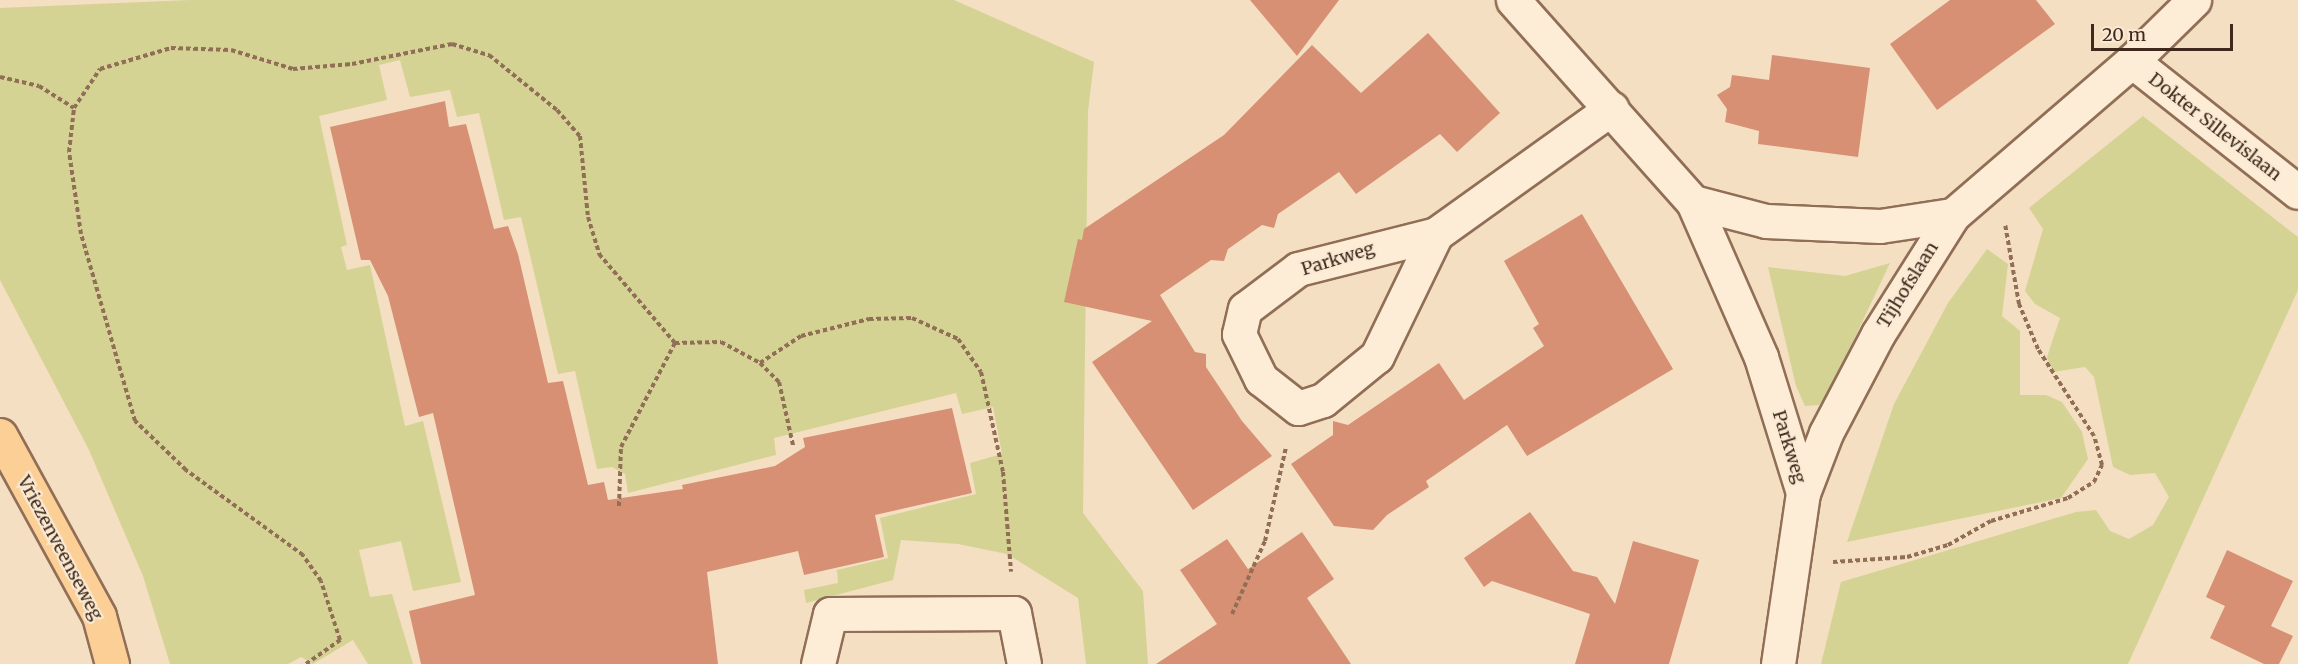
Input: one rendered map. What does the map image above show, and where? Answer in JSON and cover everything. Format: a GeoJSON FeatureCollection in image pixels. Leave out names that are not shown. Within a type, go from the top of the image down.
{"type":"FeatureCollection","features":[{"type":"Feature","properties":{"kind":"main road","name":"Vriezenveenseweg"},"geometry":{"type":"LineString","coordinates":[[0,435],[99,616],[112,664]]}},
{"type":"Feature","properties":{"kind":"street","name":"Parkweg"},"geometry":{"type":"LineString","coordinates":[[1513,0],[1612,108],[1693,202],[1761,357],[1803,493]]}},
{"type":"Feature","properties":{"kind":"street","name":"Tijhofslaan"},"geometry":{"type":"LineString","coordinates":[[1778,664],[1803,493],[1826,434],[1878,334],[1953,214],[1992,184],[2132,61],[2194,0]]}},
{"type":"Feature","properties":{"kind":"street","name":"Dokter Sillevislaan"},"geometry":{"type":"LineString","coordinates":[[2132,61],[2298,192]]}},
{"type":"Feature","properties":{"kind":"street","name":"Parkweg"},"geometry":{"type":"LineString","coordinates":[[1436,234],[1377,356],[1323,400],[1298,408],[1261,379],[1239,334],[1245,309],[1298,269],[1436,234],[1612,108]]}},
{"type":"Feature","properties":{"kind":"street"},"geometry":{"type":"LineString","coordinates":[[1693,202],[1766,221],[1880,226],[1953,214]]}},
{"type":"Feature","properties":{"kind":"street"},"geometry":{"type":"LineString","coordinates":[[818,664],[830,614],[1014,613],[1024,664]]}},
{"type":"Feature","properties":{"kind":"path"},"geometry":{"type":"LineString","coordinates":[[306,664],[340,640],[315,573],[303,555],[186,470],[135,421],[81,234],[69,152],[74,108],[100,69],[171,48],[231,50],[293,69],[452,44],[489,55],[557,110],[580,136],[588,217],[599,254],[675,343]]}},
{"type":"Feature","properties":{"kind":"path"},"geometry":{"type":"LineString","coordinates":[[0,77],[39,86],[74,108]]}},
{"type":"Feature","properties":{"kind":"path"},"geometry":{"type":"LineString","coordinates":[[1794,557],[1851,562],[1907,557],[1948,545],[1992,521],[2037,511],[2094,482],[2102,465],[2094,436],[2043,358],[2019,304],[2010,238],[1992,184]]}},
{"type":"Feature","properties":{"kind":"path"},"geometry":{"type":"LineString","coordinates":[[760,363],[801,336],[869,319],[912,318],[958,339],[981,372],[1003,472],[1014,613]]}},
{"type":"Feature","properties":{"kind":"path"},"geometry":{"type":"LineString","coordinates":[[675,343],[721,342],[760,363],[778,382],[793,445]]}},
{"type":"Feature","properties":{"kind":"path"},"geometry":{"type":"LineString","coordinates":[[619,506],[621,447],[675,343]]}},
{"type":"Feature","properties":{"kind":"path"},"geometry":{"type":"LineString","coordinates":[[1232,614],[1265,542],[1298,408]]}},
{"type":"Feature","properties":{"kind":"shaded area"},"geometry":{"type":"Polygon","coordinates":[[[190,0],[954,0],[1094,62],[1088,111],[1083,513],[1143,591],[1148,664],[1086,664],[1078,598],[1007,554],[958,544],[901,540],[893,580],[806,603],[804,590],[838,583],[837,570],[888,558],[880,518],[976,494],[970,463],[1002,454],[993,407],[962,414],[956,393],[774,438],[776,455],[628,493],[625,474],[612,467],[597,469],[575,371],[558,374],[521,217],[504,220],[479,113],[457,117],[450,90],[410,97],[400,60],[379,65],[387,100],[319,116],[347,245],[341,247],[347,270],[370,265],[405,426],[423,421],[461,582],[413,591],[401,541],[359,550],[370,597],[392,594],[413,664],[368,664],[353,640],[313,664],[301,657],[288,664],[170,664],[143,576],[89,450],[0,280],[0,8],[190,0]]]}},
{"type":"Feature","properties":{"kind":"shaded area"},"geometry":{"type":"Polygon","coordinates":[[[2143,116],[2298,237],[2298,290],[2128,664],[1821,664],[1841,582],[2076,512],[2096,510],[2110,531],[2129,539],[2153,525],[2169,497],[2155,473],[2130,475],[2113,467],[2094,377],[2085,367],[2053,372],[2047,357],[2060,318],[2035,304],[2025,291],[2043,229],[2029,208],[2143,116]]]}},
{"type":"Feature","properties":{"kind":"shaded area"},"geometry":{"type":"Polygon","coordinates":[[[1987,249],[2008,264],[2002,316],[2020,331],[2020,395],[2046,395],[2062,402],[2082,432],[2088,459],[2061,498],[1847,542],[1894,404],[1948,303],[1987,249]]]}},
{"type":"Feature","properties":{"kind":"shaded area"},"geometry":{"type":"Polygon","coordinates":[[[1890,263],[1830,390],[1819,405],[1805,406],[1796,386],[1768,267],[1845,276],[1890,263]]]}},
{"type":"Feature","properties":{"kind":"building"},"geometry":{"type":"Polygon","coordinates":[[[1250,0],[1339,0],[1297,56],[1250,0]]]}},
{"type":"Feature","properties":{"kind":"building"},"geometry":{"type":"Polygon","coordinates":[[[1950,0],[2036,0],[2055,24],[1937,110],[1890,44],[1950,0]]]}},
{"type":"Feature","properties":{"kind":"building"},"geometry":{"type":"Polygon","coordinates":[[[1428,33],[1500,113],[1457,152],[1440,134],[1356,194],[1339,172],[1278,214],[1274,228],[1262,225],[1228,249],[1224,261],[1211,260],[1160,295],[1195,352],[1206,354],[1206,367],[1242,421],[1272,456],[1193,510],[1092,362],[1152,321],[1064,302],[1078,239],[1082,240],[1084,229],[1224,135],[1312,45],[1361,93],[1428,33]]]}},
{"type":"Feature","properties":{"kind":"building"},"geometry":{"type":"Polygon","coordinates":[[[1772,55],[1870,68],[1858,157],[1758,144],[1759,131],[1725,122],[1727,109],[1717,95],[1730,87],[1732,75],[1769,80],[1772,55]]]}},
{"type":"Feature","properties":{"kind":"building"},"geometry":{"type":"Polygon","coordinates":[[[445,101],[449,127],[466,124],[494,229],[508,226],[518,254],[548,383],[563,381],[588,485],[604,482],[608,500],[683,489],[682,485],[775,466],[805,447],[803,438],[952,408],[972,493],[875,515],[884,557],[804,575],[798,551],[707,572],[718,664],[421,664],[409,611],[475,595],[433,413],[419,417],[388,296],[370,260],[361,260],[330,127],[445,101]]]}},
{"type":"Feature","properties":{"kind":"building"},"geometry":{"type":"Polygon","coordinates":[[[1582,214],[1673,369],[1527,456],[1507,425],[1426,481],[1429,487],[1387,515],[1373,530],[1334,526],[1291,464],[1333,435],[1333,421],[1348,425],[1439,363],[1464,400],[1544,346],[1533,328],[1539,324],[1504,261],[1582,214]]]}},
{"type":"Feature","properties":{"kind":"building"},"geometry":{"type":"Polygon","coordinates":[[[1530,512],[1573,571],[1597,577],[1615,604],[1633,541],[1699,560],[1669,664],[1575,664],[1590,614],[1492,581],[1484,587],[1464,558],[1530,512]]]}},
{"type":"Feature","properties":{"kind":"building"},"geometry":{"type":"Polygon","coordinates":[[[1302,532],[1334,579],[1307,598],[1351,664],[1156,664],[1217,624],[1180,570],[1227,539],[1248,569],[1302,532]]]}},
{"type":"Feature","properties":{"kind":"building"},"geometry":{"type":"Polygon","coordinates":[[[2227,550],[2293,581],[2271,626],[2293,636],[2279,664],[2264,664],[2210,638],[2225,606],[2206,597],[2227,550]]]}}]}
